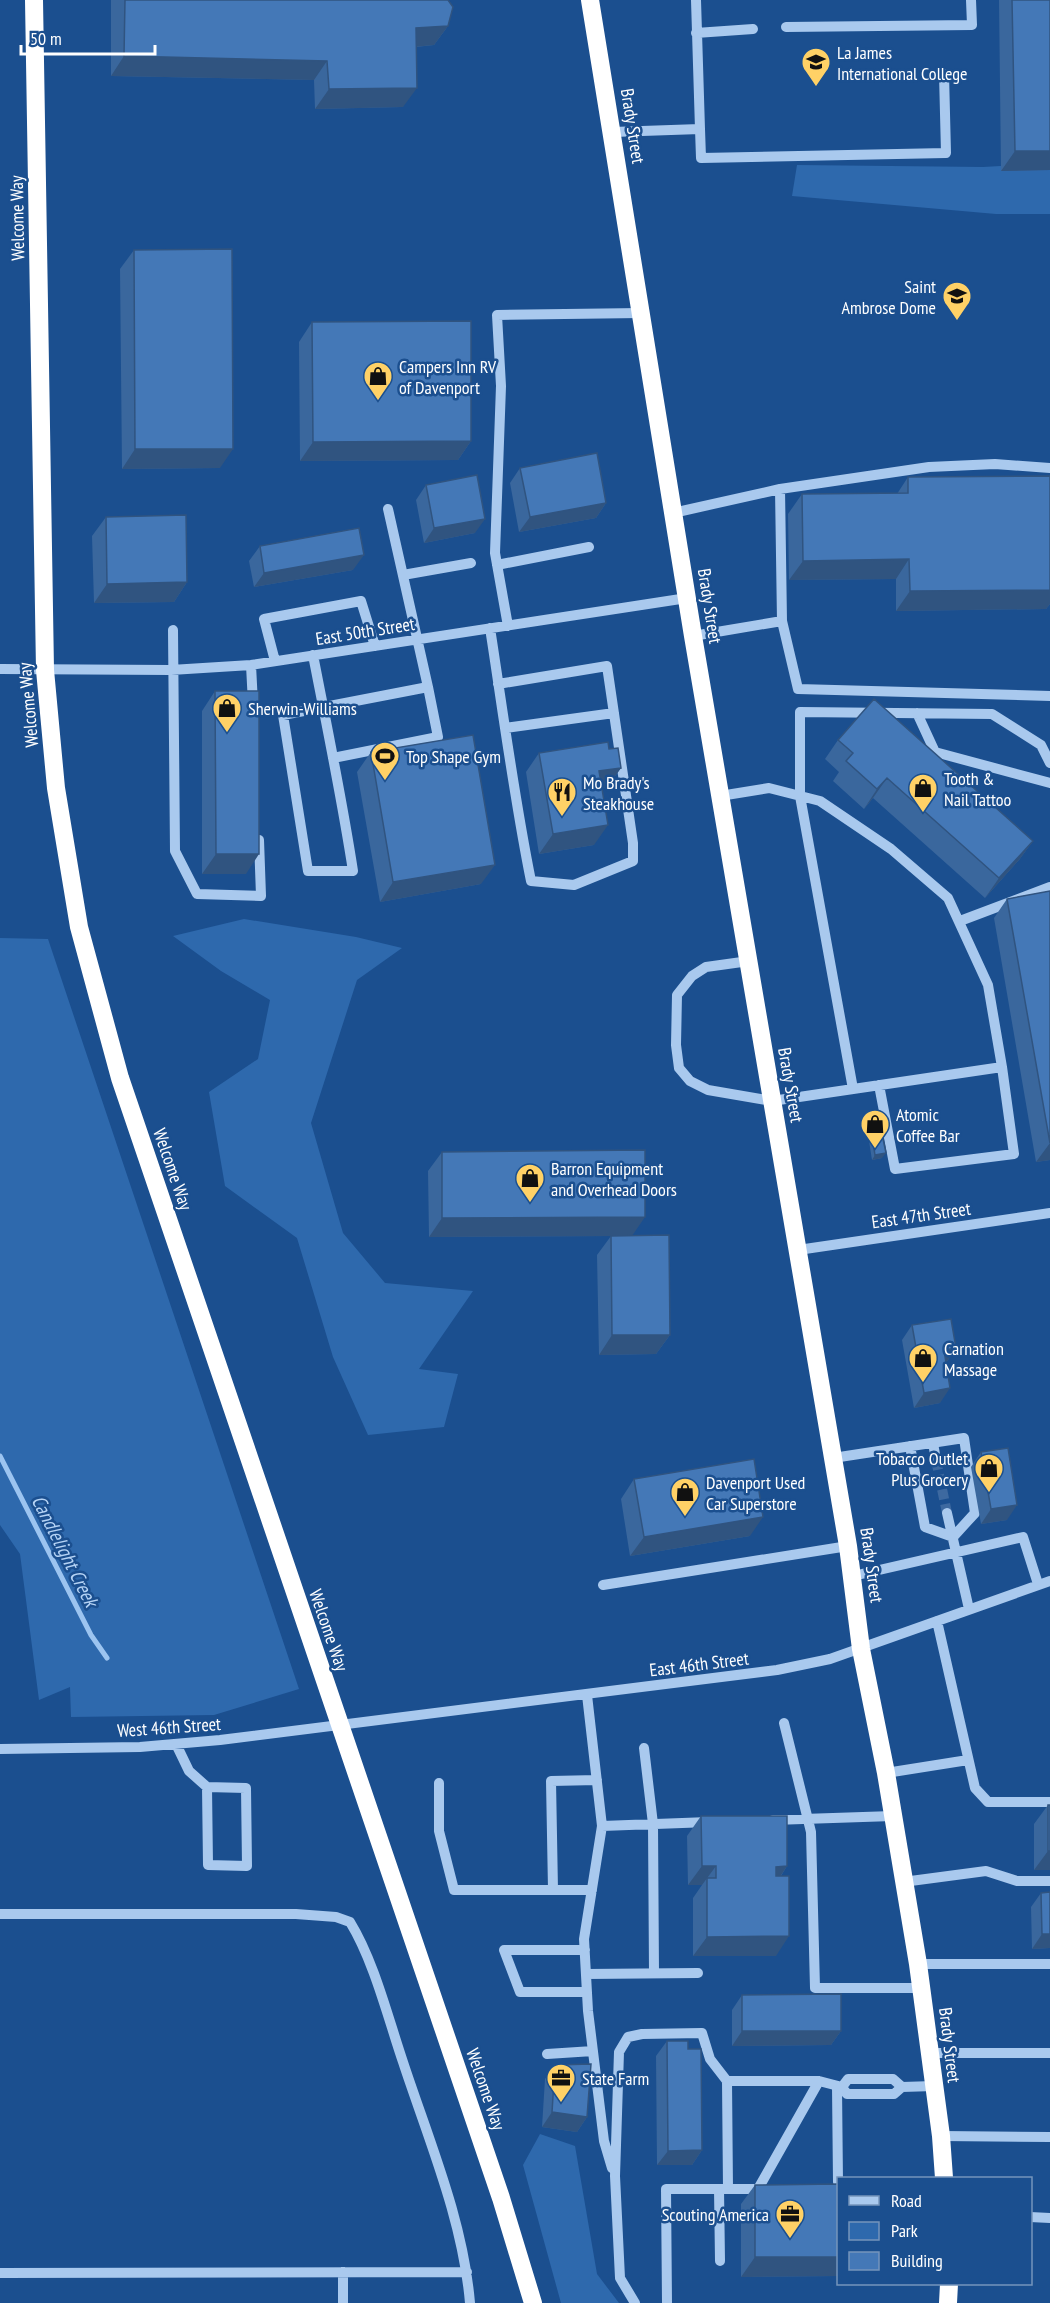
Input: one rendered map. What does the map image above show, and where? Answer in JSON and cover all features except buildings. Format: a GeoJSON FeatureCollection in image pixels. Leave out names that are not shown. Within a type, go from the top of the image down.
{"type":"FeatureCollection","features":[{"type":"Feature","properties":{"kind":"highway","name":"Welcome Way"},"geometry":{"type":"LineString","coordinates":[[34,0],[45,670],[56,788],[79,927],[120,1078],[501,2198],[533,2303]]}},
{"type":"Feature","properties":{"kind":"highway","name":"Brady Street"},"geometry":{"type":"LineString","coordinates":[[591,0],[693,636],[853,1576],[861,1649],[886,1773],[922,1988],[941,2136],[944,2177]]}},
{"type":"Feature","properties":{"kind":"highway"},"geometry":{"type":"LineString","coordinates":[[948,2303],[949,2285]]}},
{"type":"Feature","properties":{"kind":"street"},"geometry":{"type":"LineString","coordinates":[[696,0],[701,158],[946,153],[945,74]]}},
{"type":"Feature","properties":{"kind":"street"},"geometry":{"type":"LineString","coordinates":[[786,27],[972,25],[971,0]]}},
{"type":"Feature","properties":{"kind":"street"},"geometry":{"type":"LineString","coordinates":[[696,33],[753,29]]}},
{"type":"Feature","properties":{"kind":"street"},"geometry":{"type":"LineString","coordinates":[[613,132],[700,129]]}},
{"type":"Feature","properties":{"kind":"street"},"geometry":{"type":"LineString","coordinates":[[508,626],[495,553],[501,386],[497,315],[641,313]]}},
{"type":"Feature","properties":{"kind":"street"},"geometry":{"type":"LineString","coordinates":[[673,513],[780,489],[929,467],[995,464],[1050,468]]}},
{"type":"Feature","properties":{"kind":"street"},"geometry":{"type":"LineString","coordinates":[[780,489],[782,621],[798,689],[1050,696]]}},
{"type":"Feature","properties":{"kind":"street"},"geometry":{"type":"LineString","coordinates":[[333,758],[438,737],[388,509]]}},
{"type":"Feature","properties":{"kind":"street"},"geometry":{"type":"LineString","coordinates":[[497,565],[589,547]]}},
{"type":"Feature","properties":{"kind":"street"},"geometry":{"type":"LineString","coordinates":[[403,576],[471,563]]}},
{"type":"Feature","properties":{"kind":"street","name":"East 50th Street"},"geometry":{"type":"LineString","coordinates":[[0,669],[171,670],[251,664],[687,598]]}},
{"type":"Feature","properties":{"kind":"street"},"geometry":{"type":"LineString","coordinates":[[275,661],[264,620],[361,601],[375,646]]}},
{"type":"Feature","properties":{"kind":"street"},"geometry":{"type":"LineString","coordinates":[[693,636],[782,621]]}},
{"type":"Feature","properties":{"kind":"street"},"geometry":{"type":"LineString","coordinates":[[490,628],[498,684],[505,728],[531,881],[574,885],[633,861],[633,843],[607,666],[498,684]]}},
{"type":"Feature","properties":{"kind":"street"},"geometry":{"type":"LineString","coordinates":[[172,630],[175,851],[197,894],[261,896],[258,826]]}},
{"type":"Feature","properties":{"kind":"street"},"geometry":{"type":"LineString","coordinates":[[313,655],[323,707],[333,758],[353,872],[308,872],[283,715],[323,707],[428,687]]}},
{"type":"Feature","properties":{"kind":"street"},"geometry":{"type":"LineString","coordinates":[[251,664],[253,711]]}},
{"type":"Feature","properties":{"kind":"street"},"geometry":{"type":"LineString","coordinates":[[853,1089],[801,796],[801,712],[992,714],[1041,745],[1050,763]]}},
{"type":"Feature","properties":{"kind":"street"},"geometry":{"type":"LineString","coordinates":[[505,728],[614,713]]}},
{"type":"Feature","properties":{"kind":"street"},"geometry":{"type":"LineString","coordinates":[[917,713],[935,752],[1050,783]]}},
{"type":"Feature","properties":{"kind":"street"},"geometry":{"type":"LineString","coordinates":[[720,796],[769,788],[820,801],[891,849],[948,898],[988,985],[1014,1154],[896,1170],[879,1086]]}},
{"type":"Feature","properties":{"kind":"street"},"geometry":{"type":"LineString","coordinates":[[960,921],[1050,887]]}},
{"type":"Feature","properties":{"kind":"street"},"geometry":{"type":"LineString","coordinates":[[748,961],[705,967],[692,976],[677,995],[676,1045],[679,1068],[690,1081],[708,1090],[772,1101],[1002,1067]]}},
{"type":"Feature","properties":{"kind":"street","name":"East 47th Street"},"geometry":{"type":"LineString","coordinates":[[798,1250],[1050,1213]]}},
{"type":"Feature","properties":{"kind":"street"},"geometry":{"type":"LineString","coordinates":[[833,1458],[964,1438],[975,1513],[952,1537]]}},
{"type":"Feature","properties":{"kind":"street"},"geometry":{"type":"LineString","coordinates":[[933,1443],[936,1460]]}},
{"type":"Feature","properties":{"kind":"street"},"geometry":{"type":"LineString","coordinates":[[910,1446],[925,1527],[952,1537]]}},
{"type":"Feature","properties":{"kind":"street"},"geometry":{"type":"LineString","coordinates":[[947,1513],[969,1609]]}},
{"type":"Feature","properties":{"kind":"street"},"geometry":{"type":"LineString","coordinates":[[853,1576],[1023,1537],[1038,1584]]}},
{"type":"Feature","properties":{"kind":"street"},"geometry":{"type":"LineString","coordinates":[[603,1585],[848,1546]]}},
{"type":"Feature","properties":{"kind":"street","name":"East 46th Street"},"geometry":{"type":"LineString","coordinates":[[340,1726],[777,1670],[830,1659],[861,1649],[1050,1581]]}},
{"type":"Feature","properties":{"kind":"street"},"geometry":{"type":"LineString","coordinates":[[937,1621],[975,1788],[988,1802],[1050,1802]]}},
{"type":"Feature","properties":{"kind":"street"},"geometry":{"type":"LineString","coordinates":[[587,1695],[602,1826],[585,1950],[587,1992],[604,2141],[615,2176]]}},
{"type":"Feature","properties":{"kind":"street"},"geometry":{"type":"LineString","coordinates":[[784,1723],[811,1832],[814,1988],[922,1988]]}},
{"type":"Feature","properties":{"kind":"street","name":"West 46th Street"},"geometry":{"type":"LineString","coordinates":[[0,1749],[176,1744],[340,1726]]}},
{"type":"Feature","properties":{"kind":"street"},"geometry":{"type":"LineString","coordinates":[[176,1744],[189,1771],[207,1787],[246,1788],[246,1866],[208,1865],[207,1787]]}},
{"type":"Feature","properties":{"kind":"street"},"geometry":{"type":"LineString","coordinates":[[644,1748],[653,1824],[654,1973]]}},
{"type":"Feature","properties":{"kind":"street"},"geometry":{"type":"LineString","coordinates":[[886,1773],[968,1760]]}},
{"type":"Feature","properties":{"kind":"street"},"geometry":{"type":"LineString","coordinates":[[553,1890],[551,1781],[597,1779]]}},
{"type":"Feature","properties":{"kind":"street"},"geometry":{"type":"LineString","coordinates":[[439,1783],[439,1832],[454,1890],[592,1890]]}},
{"type":"Feature","properties":{"kind":"street"},"geometry":{"type":"LineString","coordinates":[[759,1821],[893,1816]]}},
{"type":"Feature","properties":{"kind":"street"},"geometry":{"type":"LineString","coordinates":[[602,1826],[724,1822]]}},
{"type":"Feature","properties":{"kind":"street"},"geometry":{"type":"LineString","coordinates":[[903,1882],[986,1871],[1017,1881],[1050,1881]]}},
{"type":"Feature","properties":{"kind":"street"},"geometry":{"type":"LineString","coordinates":[[0,1914],[296,1914],[336,1917],[350,1922],[390,2022],[456,2221],[467,2272],[470,2303]]}},
{"type":"Feature","properties":{"kind":"street"},"geometry":{"type":"LineString","coordinates":[[585,1950],[504,1950],[520,1992],[587,1992]]}},
{"type":"Feature","properties":{"kind":"street"},"geometry":{"type":"LineString","coordinates":[[918,1964],[1050,1964]]}},
{"type":"Feature","properties":{"kind":"street"},"geometry":{"type":"LineString","coordinates":[[586,1974],[698,1973]]}},
{"type":"Feature","properties":{"kind":"street"},"geometry":{"type":"LineString","coordinates":[[635,2303],[620,2278],[615,2176],[619,2052],[628,2037],[642,2034],[702,2033],[710,2060],[727,2081],[720,2261]]}},
{"type":"Feature","properties":{"kind":"street"},"geometry":{"type":"LineString","coordinates":[[547,2054],[593,2051]]}},
{"type":"Feature","properties":{"kind":"street"},"geometry":{"type":"LineString","coordinates":[[931,2053],[1050,2053]]}},
{"type":"Feature","properties":{"kind":"street"},"geometry":{"type":"LineString","coordinates":[[838,2177],[839,2087],[848,2079],[893,2079],[902,2087],[934,2086]]}},
{"type":"Feature","properties":{"kind":"street"},"geometry":{"type":"LineString","coordinates":[[727,2081],[819,2080],[839,2087]]}},
{"type":"Feature","properties":{"kind":"street"},"geometry":{"type":"LineString","coordinates":[[667,2303],[666,2189],[758,2189],[819,2080]]}},
{"type":"Feature","properties":{"kind":"street"},"geometry":{"type":"LineString","coordinates":[[941,2136],[1050,2137]]}},
{"type":"Feature","properties":{"kind":"street"},"geometry":{"type":"LineString","coordinates":[[1032,2217],[1050,2218]]}},
{"type":"Feature","properties":{"kind":"street"},"geometry":{"type":"LineString","coordinates":[[0,2272],[467,2272]]}},
{"type":"Feature","properties":{"kind":"street"},"geometry":{"type":"LineString","coordinates":[[343,2272],[343,2303]]}},
{"type":"Feature","properties":{"kind":"green space"},"geometry":{"type":"Polygon","coordinates":[[[1050,163],[1050,214],[996,214],[792,196],[797,165],[983,167],[1050,163]]]}},
{"type":"Feature","properties":{"kind":"green space"},"geometry":{"type":"Polygon","coordinates":[[[244,919],[356,937],[402,948],[357,980],[311,1123],[343,1233],[385,1283],[473,1291],[419,1369],[458,1374],[444,1427],[368,1435],[333,1357],[297,1238],[225,1186],[209,1092],[258,1059],[270,1000],[221,971],[173,936],[244,919]]]}},
{"type":"Feature","properties":{"kind":"green space"},"geometry":{"type":"Polygon","coordinates":[[[0,938],[48,939],[299,1689],[214,1715],[71,1717],[70,1687],[39,1700],[20,1554],[0,1525],[0,938]]]}},
{"type":"Feature","properties":{"kind":"green space"},"geometry":{"type":"Polygon","coordinates":[[[540,2134],[575,2146],[597,2274],[619,2303],[561,2303],[523,2165],[540,2134]]]}},
{"type":"Feature","properties":{"kind":"waterway","name":"Candlelight Creek"},"geometry":{"type":"LineString","coordinates":[[0,1456],[91,1635],[107,1658]]}},
{"type":"Feature","properties":{"kind":"tunnel"},"geometry":{"type":"LineString","coordinates":[[936,1460],[947,1513]]}},
{"type":"Feature","properties":{"kind":"place","name":"La James International College"},"geometry":{"type":"Point","coordinates":[816,88]}},
{"type":"Feature","properties":{"kind":"place","name":"Saint Ambrose Dome"},"geometry":{"type":"Point","coordinates":[957,322]}},
{"type":"Feature","properties":{"kind":"place","name":"Campers Inn RV of Davenport"},"geometry":{"type":"Point","coordinates":[378,402]}},
{"type":"Feature","properties":{"kind":"place","name":"Sherwin-Williams"},"geometry":{"type":"Point","coordinates":[227,734]}},
{"type":"Feature","properties":{"kind":"place","name":"Top Shape Gym"},"geometry":{"type":"Point","coordinates":[385,782]}},
{"type":"Feature","properties":{"kind":"place","name":"Tooth & Nail Tattoo"},"geometry":{"type":"Point","coordinates":[923,814]}},
{"type":"Feature","properties":{"kind":"place","name":"Mo Brady's Steakhouse"},"geometry":{"type":"Point","coordinates":[562,818]}},
{"type":"Feature","properties":{"kind":"place","name":"Atomic Coffee Bar"},"geometry":{"type":"Point","coordinates":[875,1150]}},
{"type":"Feature","properties":{"kind":"place","name":"Barron Equipment and Overhead Doors"},"geometry":{"type":"Point","coordinates":[530,1204]}},
{"type":"Feature","properties":{"kind":"place","name":"Carnation Massage"},"geometry":{"type":"Point","coordinates":[923,1384]}},
{"type":"Feature","properties":{"kind":"place","name":"Tobacco Outlet Plus Grocery"},"geometry":{"type":"Point","coordinates":[989,1494]}},
{"type":"Feature","properties":{"kind":"place","name":"Davenport Used Car Superstore"},"geometry":{"type":"Point","coordinates":[685,1518]}},
{"type":"Feature","properties":{"kind":"place","name":"State Farm"},"geometry":{"type":"Point","coordinates":[561,2104]}},
{"type":"Feature","properties":{"kind":"place","name":"Scouting America"},"geometry":{"type":"Point","coordinates":[790,2240]}}]}
